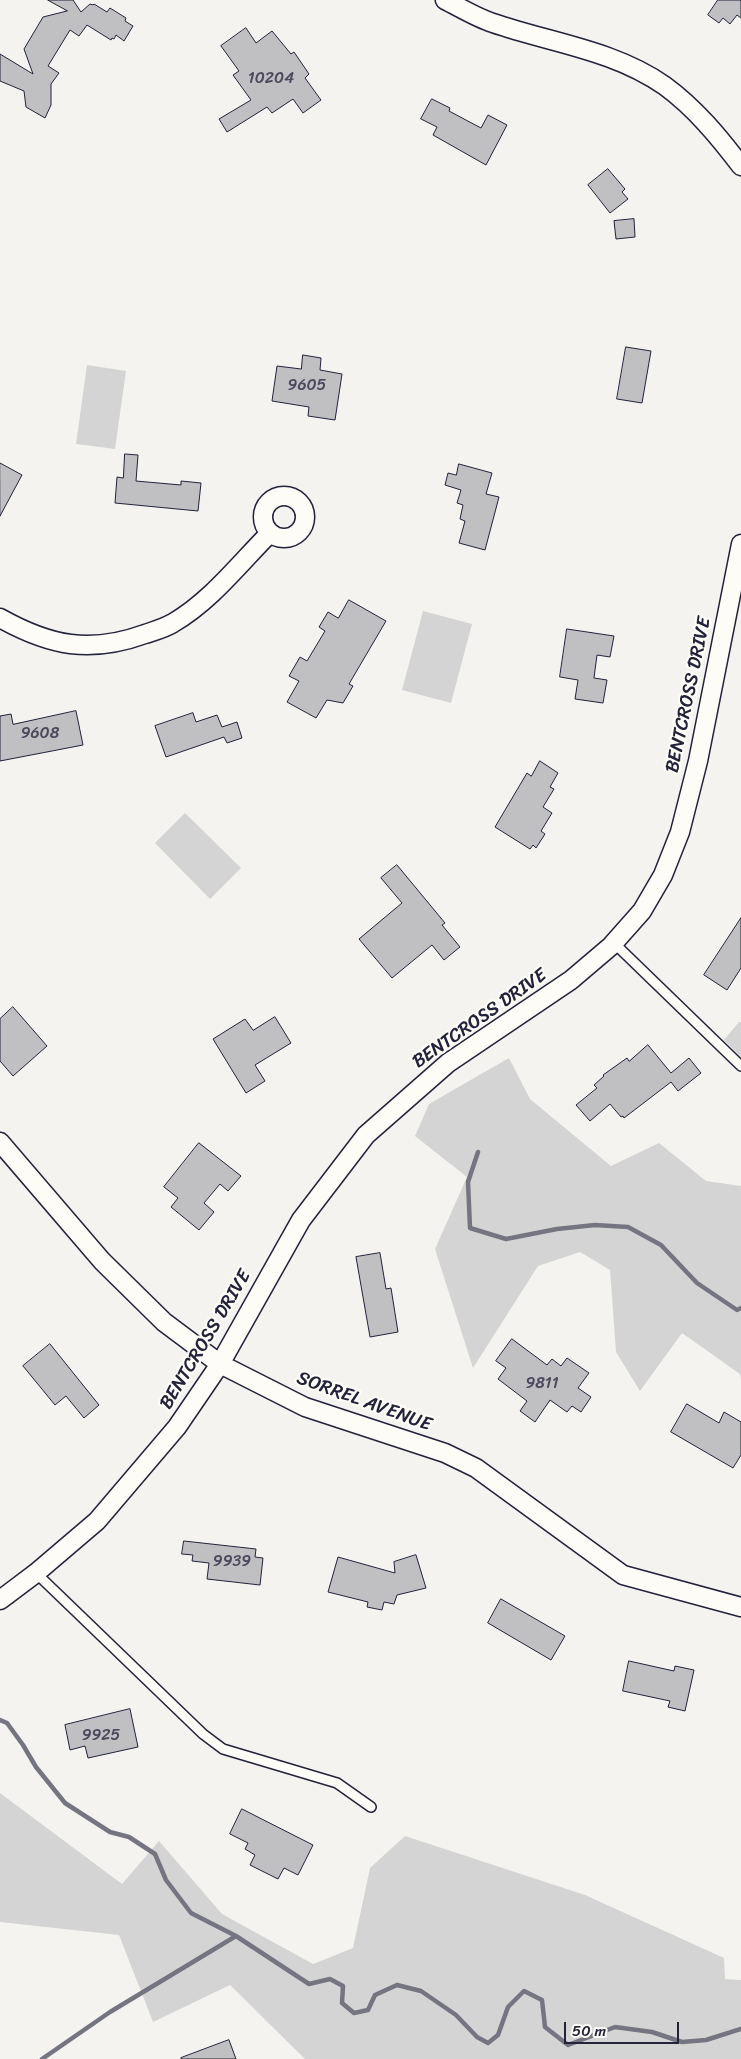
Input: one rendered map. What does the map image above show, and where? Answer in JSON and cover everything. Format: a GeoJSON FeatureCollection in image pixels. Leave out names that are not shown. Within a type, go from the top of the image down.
{"type":"FeatureCollection","features":[{"type":"Feature","properties":{"kind":"street"},"geometry":{"type":"LineString","coordinates":[[445,0],[492,23],[589,51],[628,65],[665,86],[698,115],[741,166]]}},
{"type":"Feature","properties":{"kind":"street"},"geometry":{"type":"LineString","coordinates":[[0,618],[16,627],[56,642],[84,646],[121,643],[172,624],[208,597],[270,532]]}},
{"type":"Feature","properties":{"kind":"street","name":"BENTCROSS DRIVE"},"geometry":{"type":"LineString","coordinates":[[0,1600],[36,1573],[97,1521],[177,1428],[220,1364],[300,1220],[366,1135],[448,1063],[571,980],[614,943],[642,911],[663,874],[680,832],[698,760],[741,544]]}},
{"type":"Feature","properties":{"kind":"street","name":"SORREL AVENUE"},"geometry":{"type":"LineString","coordinates":[[0,1142],[102,1261],[164,1322],[220,1364],[305,1407],[445,1454],[476,1468],[623,1575],[741,1607]]}},
{"type":"Feature","properties":{"kind":"lane"},"geometry":{"type":"LineString","coordinates":[[614,943],[741,1066]]}},
{"type":"Feature","properties":{"kind":"lane"},"geometry":{"type":"LineString","coordinates":[[36,1573],[203,1734],[223,1749],[337,1783],[371,1808]]}},
{"type":"Feature","properties":{"kind":"shaded area"},"geometry":{"type":"Polygon","coordinates":[[[87,365],[126,371],[115,449],[76,444],[87,365]]]}},
{"type":"Feature","properties":{"kind":"shaded area"},"geometry":{"type":"Polygon","coordinates":[[[423,611],[472,624],[451,703],[402,690],[423,611]]]}},
{"type":"Feature","properties":{"kind":"shaded area"},"geometry":{"type":"Polygon","coordinates":[[[185,813],[241,868],[210,899],[155,843],[185,813]]]}},
{"type":"Feature","properties":{"kind":"shaded area"},"geometry":{"type":"Polygon","coordinates":[[[741,1022],[741,1057],[724,1040],[741,1022]]]}},
{"type":"Feature","properties":{"kind":"shaded area"},"geometry":{"type":"Polygon","coordinates":[[[509,1058],[530,1099],[611,1166],[659,1143],[706,1181],[741,1186],[741,1380],[740,1374],[682,1333],[640,1391],[616,1352],[610,1270],[580,1252],[538,1266],[473,1368],[435,1249],[467,1177],[415,1136],[429,1104],[509,1058]]]}},
{"type":"Feature","properties":{"kind":"shaded area"},"geometry":{"type":"Polygon","coordinates":[[[0,1793],[122,1884],[159,1841],[222,1914],[313,1964],[353,1948],[370,1868],[405,1836],[585,1895],[724,1958],[725,1979],[741,1980],[741,2059],[305,2059],[230,1985],[153,2022],[119,1935],[0,1922],[0,1793]]]}},
{"type":"Feature","properties":{"kind":"building"},"geometry":{"type":"Polygon","coordinates":[[[48,0],[73,0],[81,12],[90,4],[94,4],[107,12],[110,8],[126,18],[125,21],[133,26],[124,41],[116,35],[111,40],[87,25],[79,36],[70,30],[48,66],[59,73],[51,84],[51,105],[45,118],[26,107],[24,91],[0,81],[0,54],[33,74],[24,49],[43,17],[67,11],[48,0]]]}},
{"type":"Feature","properties":{"kind":"building"},"geometry":{"type":"Polygon","coordinates":[[[718,0],[741,0],[741,18],[737,15],[730,24],[723,18],[719,23],[708,15],[718,0]]]}},
{"type":"Feature","properties":{"kind":"building"},"geometry":{"type":"Polygon","coordinates":[[[246,28],[256,43],[272,31],[291,54],[294,52],[309,74],[305,78],[321,100],[303,113],[293,99],[272,113],[267,107],[227,132],[219,119],[251,100],[233,75],[239,71],[221,46],[246,28]]]}},
{"type":"Feature","properties":{"kind":"building"},"geometry":{"type":"Polygon","coordinates":[[[432,99],[450,108],[449,111],[481,128],[488,115],[507,125],[486,165],[433,135],[437,127],[421,119],[432,99]]]}},
{"type":"Feature","properties":{"kind":"building"},"geometry":{"type":"Polygon","coordinates":[[[608,169],[625,189],[622,192],[628,199],[610,213],[588,185],[608,169]]]}},
{"type":"Feature","properties":{"kind":"building"},"geometry":{"type":"Polygon","coordinates":[[[634,219],[635,237],[616,239],[614,221],[634,219]]]}},
{"type":"Feature","properties":{"kind":"building"},"geometry":{"type":"Polygon","coordinates":[[[626,347],[651,351],[642,403],[617,399],[626,347]]]}},
{"type":"Feature","properties":{"kind":"building"},"geometry":{"type":"Polygon","coordinates":[[[303,355],[321,358],[320,370],[342,374],[335,420],[308,416],[309,407],[272,401],[277,366],[301,369],[303,355]]]}},
{"type":"Feature","properties":{"kind":"building"},"geometry":{"type":"Polygon","coordinates":[[[125,454],[138,455],[136,481],[181,485],[181,481],[201,483],[198,511],[115,503],[117,477],[123,478],[125,454]]]}},
{"type":"Feature","properties":{"kind":"building"},"geometry":{"type":"Polygon","coordinates":[[[0,463],[22,475],[0,516],[0,463]]]}},
{"type":"Feature","properties":{"kind":"building"},"geometry":{"type":"Polygon","coordinates":[[[459,464],[492,473],[486,494],[499,497],[485,550],[459,543],[465,521],[460,519],[463,505],[457,503],[461,490],[445,485],[448,473],[456,475],[459,464]]]}},
{"type":"Feature","properties":{"kind":"building"},"geometry":{"type":"Polygon","coordinates":[[[349,600],[386,621],[349,684],[353,686],[343,703],[327,700],[316,718],[287,702],[299,681],[289,676],[300,657],[307,661],[325,631],[319,627],[328,612],[338,618],[349,600]]]}},
{"type":"Feature","properties":{"kind":"building"},"geometry":{"type":"Polygon","coordinates":[[[567,629],[614,636],[610,657],[597,655],[594,678],[607,680],[603,703],[575,699],[578,680],[560,677],[567,629]]]}},
{"type":"Feature","properties":{"kind":"building"},"geometry":{"type":"Polygon","coordinates":[[[76,711],[83,745],[0,761],[0,716],[11,714],[13,724],[76,711]]]}},
{"type":"Feature","properties":{"kind":"building"},"geometry":{"type":"Polygon","coordinates":[[[193,713],[196,722],[217,715],[222,727],[237,722],[242,738],[227,743],[224,737],[166,757],[155,726],[193,713]]]}},
{"type":"Feature","properties":{"kind":"building"},"geometry":{"type":"Polygon","coordinates":[[[540,761],[558,773],[550,787],[554,789],[543,807],[552,813],[541,831],[545,834],[536,848],[533,845],[530,849],[495,827],[527,773],[531,776],[540,761]]]}},
{"type":"Feature","properties":{"kind":"building"},"geometry":{"type":"Polygon","coordinates":[[[397,865],[445,923],[442,925],[460,947],[444,960],[432,945],[392,978],[359,939],[402,903],[381,878],[397,865]]]}},
{"type":"Feature","properties":{"kind":"building"},"geometry":{"type":"Polygon","coordinates":[[[741,918],[741,968],[727,990],[704,975],[741,918]]]}},
{"type":"Feature","properties":{"kind":"building"},"geometry":{"type":"Polygon","coordinates":[[[13,1007],[47,1046],[13,1076],[0,1061],[0,1019],[13,1007]]]}},
{"type":"Feature","properties":{"kind":"building"},"geometry":{"type":"Polygon","coordinates":[[[275,1017],[291,1043],[255,1065],[265,1081],[246,1093],[213,1039],[245,1019],[253,1030],[275,1017]]]}},
{"type":"Feature","properties":{"kind":"building"},"geometry":{"type":"Polygon","coordinates":[[[648,1045],[671,1073],[689,1058],[701,1073],[678,1091],[671,1082],[624,1118],[610,1104],[590,1121],[576,1105],[597,1088],[594,1085],[603,1075],[627,1058],[629,1061],[648,1045]]]}},
{"type":"Feature","properties":{"kind":"building"},"geometry":{"type":"Polygon","coordinates":[[[199,1143],[241,1176],[228,1191],[220,1184],[204,1203],[214,1212],[199,1230],[171,1207],[178,1198],[164,1187],[199,1143]]]}},
{"type":"Feature","properties":{"kind":"building"},"geometry":{"type":"Polygon","coordinates":[[[380,1253],[386,1289],[391,1288],[398,1332],[370,1337],[356,1257],[380,1253]]]}},
{"type":"Feature","properties":{"kind":"building"},"geometry":{"type":"Polygon","coordinates":[[[512,1339],[547,1365],[552,1359],[561,1366],[567,1358],[589,1373],[578,1388],[591,1397],[581,1412],[572,1406],[567,1412],[550,1400],[535,1422],[520,1411],[527,1401],[498,1379],[506,1368],[496,1361],[512,1339]]]}},
{"type":"Feature","properties":{"kind":"building"},"geometry":{"type":"Polygon","coordinates":[[[50,1344],[99,1405],[84,1418],[66,1396],[55,1405],[23,1366],[50,1344]]]}},
{"type":"Feature","properties":{"kind":"building"},"geometry":{"type":"Polygon","coordinates":[[[687,1404],[719,1423],[724,1412],[741,1422],[741,1455],[733,1468],[671,1432],[687,1404]]]}},
{"type":"Feature","properties":{"kind":"building"},"geometry":{"type":"Polygon","coordinates":[[[184,1541],[256,1549],[255,1557],[263,1558],[260,1585],[207,1579],[209,1563],[192,1561],[193,1555],[182,1554],[184,1541]]]}},
{"type":"Feature","properties":{"kind":"building"},"geometry":{"type":"Polygon","coordinates":[[[416,1555],[426,1588],[397,1595],[394,1604],[384,1602],[382,1610],[367,1607],[368,1602],[328,1592],[338,1557],[395,1573],[394,1562],[416,1555]]]}},
{"type":"Feature","properties":{"kind":"building"},"geometry":{"type":"Polygon","coordinates":[[[501,1599],[565,1636],[551,1660],[488,1623],[501,1599]]]}},
{"type":"Feature","properties":{"kind":"building"},"geometry":{"type":"Polygon","coordinates":[[[629,1661],[674,1671],[675,1666],[694,1670],[685,1711],[668,1707],[670,1701],[623,1691],[629,1661]]]}},
{"type":"Feature","properties":{"kind":"building"},"geometry":{"type":"Polygon","coordinates":[[[130,1709],[138,1747],[88,1758],[85,1746],[70,1750],[65,1725],[130,1709]]]}},
{"type":"Feature","properties":{"kind":"building"},"geometry":{"type":"Polygon","coordinates":[[[242,1809],[313,1845],[298,1875],[284,1868],[278,1879],[250,1865],[255,1855],[245,1849],[248,1843],[230,1834],[242,1809]]]}},
{"type":"Feature","properties":{"kind":"building"},"geometry":{"type":"Polygon","coordinates":[[[229,2040],[236,2059],[181,2059],[181,2058],[229,2040]]]}},
{"type":"Feature","properties":{"kind":"waterway"},"geometry":{"type":"LineString","coordinates":[[478,1152],[468,1182],[470,1228],[506,1239],[557,1229],[595,1225],[628,1227],[661,1245],[697,1283],[737,1310],[741,1308]]}},
{"type":"Feature","properties":{"kind":"waterway"},"geometry":{"type":"LineString","coordinates":[[0,1720],[7,1723],[36,1767],[65,1803],[110,1832],[129,1837],[155,1854],[166,1880],[191,1913],[236,1936],[309,1984],[330,1979],[343,1986],[342,2003],[354,2013],[368,2010],[375,1995],[397,1985],[421,1991],[456,2015],[477,2037],[488,2043],[498,2035],[508,2007],[524,1991],[542,2000],[545,2027],[568,2045],[615,2027],[652,2032],[682,2042],[706,2040],[741,2029]]}},
{"type":"Feature","properties":{"kind":"waterway"},"geometry":{"type":"LineString","coordinates":[[42,2059],[110,2012],[236,1936]]}}]}
